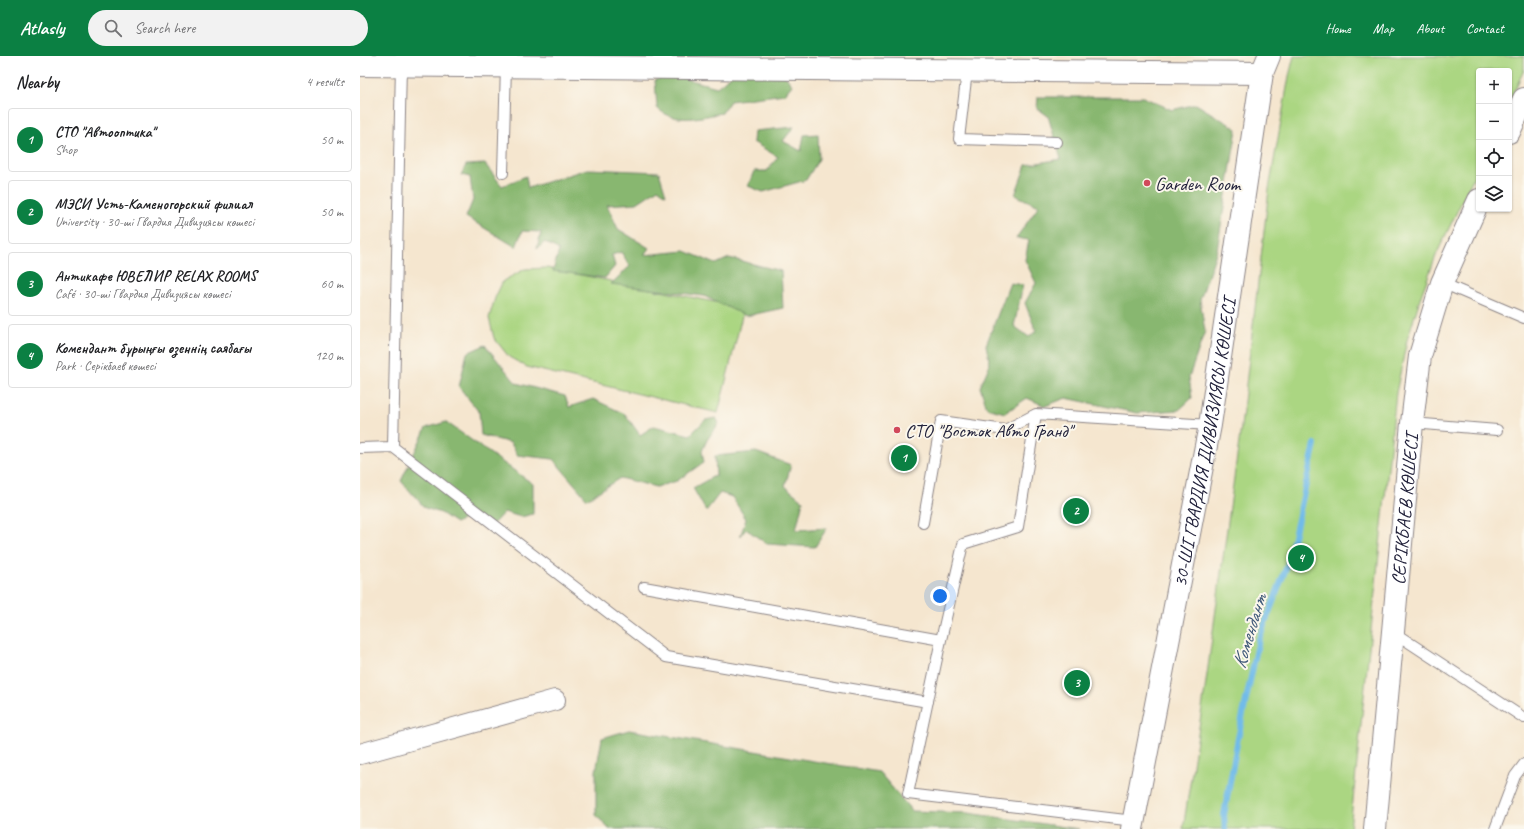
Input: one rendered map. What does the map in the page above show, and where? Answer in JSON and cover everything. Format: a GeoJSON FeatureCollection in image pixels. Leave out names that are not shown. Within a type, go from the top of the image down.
{"type":"FeatureCollection","features":[{"type":"Feature","properties":{"kind":"street"},"geometry":{"type":"LineString","coordinates":[[360,65],[401,65],[481,61],[506,66],[863,63],[967,71],[1265,65]]}},
{"type":"Feature","properties":{"kind":"street","name":"30-ШІ ГВАРДИЯ ДИВИЗИЯСЫ КӨШЕСІ"},"geometry":{"type":"LineString","coordinates":[[1133,825],[1210,424],[1265,65]]}},
{"type":"Feature","properties":{"kind":"street"},"geometry":{"type":"LineString","coordinates":[[1512,125],[1524,99]]}},
{"type":"Feature","properties":{"kind":"street","name":"СЕРІКБАЕВ КӨШЕСІ"},"geometry":{"type":"LineString","coordinates":[[1375,829],[1412,423],[1420,356],[1442,283],[1476,207]]}},
{"type":"Feature","properties":{"kind":"street"},"geometry":{"type":"LineString","coordinates":[[360,754],[555,700]]}},
{"type":"Feature","properties":{"kind":"lane"},"geometry":{"type":"LineString","coordinates":[[393,447],[401,65]]}},
{"type":"Feature","properties":{"kind":"lane"},"geometry":{"type":"LineString","coordinates":[[504,173],[506,66]]}},
{"type":"Feature","properties":{"kind":"lane"},"geometry":{"type":"LineString","coordinates":[[967,71],[959,139],[1057,142]]}},
{"type":"Feature","properties":{"kind":"lane"},"geometry":{"type":"LineString","coordinates":[[1442,283],[1524,318]]}},
{"type":"Feature","properties":{"kind":"lane"},"geometry":{"type":"LineString","coordinates":[[923,523],[941,422],[1005,430],[1036,414],[1210,424]]}},
{"type":"Feature","properties":{"kind":"lane"},"geometry":{"type":"LineString","coordinates":[[1036,414],[1018,527],[963,544],[940,640],[908,794],[1133,825]]}},
{"type":"Feature","properties":{"kind":"lane"},"geometry":{"type":"LineString","coordinates":[[1412,423],[1497,430]]}},
{"type":"Feature","properties":{"kind":"lane"},"geometry":{"type":"LineString","coordinates":[[360,448],[393,447],[666,657],[928,702]]}},
{"type":"Feature","properties":{"kind":"lane"},"geometry":{"type":"LineString","coordinates":[[644,587],[940,640]]}},
{"type":"Feature","properties":{"kind":"lane"},"geometry":{"type":"LineString","coordinates":[[1393,632],[1524,718]]}},
{"type":"Feature","properties":{"kind":"lane"},"geometry":{"type":"LineString","coordinates":[[1495,829],[1515,776],[1524,764]]}},
{"type":"Feature","properties":{"kind":"green space"},"geometry":{"type":"Polygon","coordinates":[[[1294,56],[1524,56],[1524,70],[1512,96],[1512,68],[1476,68],[1476,172],[1437,253],[1407,340],[1396,393],[1350,829],[1183,829],[1205,689],[1241,427],[1269,189],[1289,76],[1294,56]]]}},
{"type":"Feature","properties":{"kind":"green space"},"geometry":{"type":"Polygon","coordinates":[[[748,62],[780,69],[792,85],[785,94],[730,101],[722,113],[697,118],[672,117],[657,108],[655,80],[671,75],[717,87],[748,62]]]}},
{"type":"Feature","properties":{"kind":"green space"},"geometry":{"type":"Polygon","coordinates":[[[1038,97],[1143,97],[1172,110],[1196,104],[1237,129],[1217,250],[1200,300],[1205,331],[1189,377],[1192,398],[1179,410],[1137,413],[1066,398],[1045,406],[1027,398],[1005,413],[987,408],[980,387],[990,364],[986,345],[1010,283],[1023,285],[1014,326],[1029,337],[1036,331],[1025,303],[1036,283],[1025,260],[1029,240],[1016,238],[1039,206],[1015,195],[1026,165],[1061,159],[1048,116],[1037,108],[1038,97]]]}},
{"type":"Feature","properties":{"kind":"green space"},"geometry":{"type":"Polygon","coordinates":[[[794,127],[783,141],[801,151],[804,135],[818,134],[819,159],[806,180],[763,192],[748,186],[754,171],[767,171],[778,157],[753,142],[754,131],[794,127]]]}},
{"type":"Feature","properties":{"kind":"green space"},"geometry":{"type":"Polygon","coordinates":[[[485,164],[502,186],[526,176],[528,188],[587,169],[659,172],[666,195],[658,189],[637,203],[607,205],[618,229],[649,248],[644,255],[685,251],[716,264],[729,258],[781,271],[783,308],[746,316],[704,296],[611,284],[630,266],[621,252],[612,255],[615,266],[605,278],[553,271],[559,250],[545,242],[537,249],[541,232],[522,231],[516,247],[466,217],[473,200],[470,177],[461,175],[466,165],[485,164]]]}},
{"type":"Feature","properties":{"kind":"green space"},"geometry":{"type":"Polygon","coordinates":[[[547,268],[744,308],[718,413],[527,367],[509,357],[494,338],[489,318],[495,298],[503,281],[525,269],[547,268]]]}},
{"type":"Feature","properties":{"kind":"green space"},"geometry":{"type":"Polygon","coordinates":[[[485,345],[516,383],[565,396],[569,407],[593,399],[625,414],[640,435],[654,426],[690,435],[705,420],[716,418],[719,423],[707,440],[702,451],[704,462],[677,481],[656,487],[620,478],[587,499],[553,459],[517,455],[511,443],[481,435],[479,412],[459,387],[467,353],[485,345]]]}},
{"type":"Feature","properties":{"kind":"green space"},"geometry":{"type":"Polygon","coordinates":[[[446,422],[533,484],[533,514],[521,517],[504,512],[493,524],[474,514],[456,523],[441,513],[425,508],[401,481],[426,428],[446,422]]]}},
{"type":"Feature","properties":{"kind":"green space"},"geometry":{"type":"Polygon","coordinates":[[[756,452],[791,465],[785,486],[803,501],[796,530],[827,528],[815,547],[767,544],[746,529],[740,537],[746,519],[732,497],[720,493],[706,511],[693,488],[716,475],[715,456],[756,452]]]}},
{"type":"Feature","properties":{"kind":"green space"},"geometry":{"type":"Polygon","coordinates":[[[629,730],[879,772],[912,811],[968,813],[1079,829],[609,829],[596,815],[596,771],[602,738],[629,730]]]}},
{"type":"Feature","properties":{"kind":"waterway","name":"Комендант"},"geometry":{"type":"LineString","coordinates":[[1225,829],[1224,815],[1238,738],[1259,639],[1288,563],[1315,444]]}},
{"type":"Feature","properties":{"kind":"place","name":"Garden Room"},"geometry":{"type":"Point","coordinates":[1147,183]}},
{"type":"Feature","properties":{"kind":"place","name":"СТО \"Восток Авто Гранд\""},"geometry":{"type":"Point","coordinates":[897,430]}},
{"type":"Feature","properties":{"kind":"place","name":"СТО \"Автооптика\""},"geometry":{"type":"Point","coordinates":[904,458]}},
{"type":"Feature","properties":{"kind":"place","name":"МЭСИ Усть-Каменогорский филиал"},"geometry":{"type":"Point","coordinates":[1076,511]}},
{"type":"Feature","properties":{"kind":"place","name":"Комендант бұрыңғы өзеннің саябағы"},"geometry":{"type":"Point","coordinates":[1301,558]}},
{"type":"Feature","properties":{"kind":"place","name":"Антикафе ЮВЕЛИР RELAX ROOMS"},"geometry":{"type":"Point","coordinates":[1077,683]}}]}
